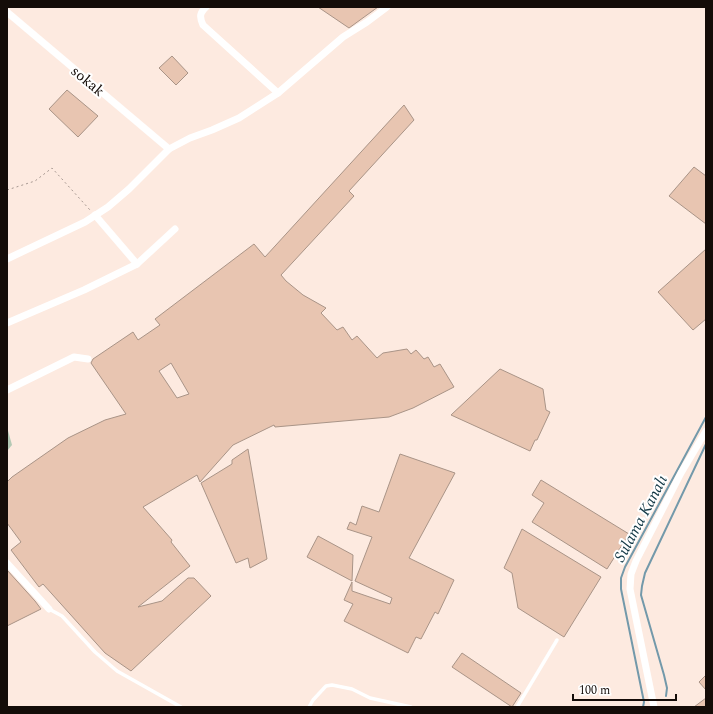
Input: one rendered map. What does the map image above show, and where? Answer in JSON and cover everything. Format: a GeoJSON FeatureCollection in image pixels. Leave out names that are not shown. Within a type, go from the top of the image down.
{"type":"FeatureCollection","features":[{"type":"Feature","properties":{"kind":"street"},"geometry":{"type":"LineString","coordinates":[[206,7],[200,18],[203,25],[278,92]]}},
{"type":"Feature","properties":{"kind":"street"},"geometry":{"type":"LineString","coordinates":[[7,259],[85,222],[108,207],[129,189],[169,149],[190,138],[239,118],[278,92],[343,37],[387,7]]}},
{"type":"Feature","properties":{"kind":"street","name":"sokak"},"geometry":{"type":"LineString","coordinates":[[7,12],[169,149]]}},
{"type":"Feature","properties":{"kind":"street"},"geometry":{"type":"LineString","coordinates":[[95,215],[137,264]]}},
{"type":"Feature","properties":{"kind":"street"},"geometry":{"type":"LineString","coordinates":[[7,323],[84,290],[137,264],[175,229]]}},
{"type":"Feature","properties":{"kind":"street"},"geometry":{"type":"LineString","coordinates":[[7,390],[74,357],[88,359]]}},
{"type":"Feature","properties":{"kind":"street"},"geometry":{"type":"LineString","coordinates":[[654,707],[630,589],[631,574],[636,561],[681,473],[706,431]]}},
{"type":"Feature","properties":{"kind":"street"},"geometry":{"type":"LineString","coordinates":[[7,563],[50,609]]}},
{"type":"Feature","properties":{"kind":"lane"},"geometry":{"type":"LineString","coordinates":[[50,609],[62,616],[95,652],[117,670],[181,707]]}},
{"type":"Feature","properties":{"kind":"lane"},"geometry":{"type":"LineString","coordinates":[[517,707],[557,640]]}},
{"type":"Feature","properties":{"kind":"lane"},"geometry":{"type":"LineString","coordinates":[[309,707],[313,700],[326,686],[332,685],[352,689],[370,698],[411,707]]}},
{"type":"Feature","properties":{"kind":"path"},"geometry":{"type":"LineString","coordinates":[[7,190],[35,181],[52,168],[95,215]]}},
{"type":"Feature","properties":{"kind":"green space"},"geometry":{"type":"Polygon","coordinates":[[[7,427],[12,445],[7,451],[7,427]]]}},
{"type":"Feature","properties":{"kind":"building"},"geometry":{"type":"Polygon","coordinates":[[[318,7],[378,7],[349,28],[318,7]]]}},
{"type":"Feature","properties":{"kind":"building"},"geometry":{"type":"Polygon","coordinates":[[[172,56],[188,73],[176,85],[159,68],[172,56]]]}},
{"type":"Feature","properties":{"kind":"building"},"geometry":{"type":"Polygon","coordinates":[[[67,90],[98,116],[78,137],[49,109],[67,90]]]}},
{"type":"Feature","properties":{"kind":"building"},"geometry":{"type":"Polygon","coordinates":[[[404,105],[414,120],[349,191],[354,196],[281,275],[303,295],[326,308],[321,313],[337,330],[343,327],[352,340],[357,336],[377,358],[383,353],[407,349],[411,354],[416,350],[424,359],[428,357],[434,367],[440,364],[454,387],[413,408],[389,417],[275,427],[274,425],[233,445],[200,482],[197,475],[143,507],[172,540],[171,542],[190,566],[138,607],[162,601],[188,578],[194,578],[211,596],[131,671],[105,653],[43,584],[39,587],[11,550],[21,542],[7,523],[7,482],[68,438],[105,420],[126,414],[91,363],[93,359],[133,332],[138,340],[160,325],[155,319],[254,244],[265,257],[404,105]],[[171,363],[159,371],[177,398],[189,394],[171,363]]]}},
{"type":"Feature","properties":{"kind":"building"},"geometry":{"type":"Polygon","coordinates":[[[694,167],[706,176],[706,224],[669,196],[694,167]]]}},
{"type":"Feature","properties":{"kind":"building"},"geometry":{"type":"Polygon","coordinates":[[[706,249],[706,319],[693,330],[658,292],[706,249]]]}},
{"type":"Feature","properties":{"kind":"building"},"geometry":{"type":"Polygon","coordinates":[[[500,369],[543,389],[546,410],[550,412],[537,440],[535,440],[530,451],[451,415],[500,369]]]}},
{"type":"Feature","properties":{"kind":"building"},"geometry":{"type":"Polygon","coordinates":[[[248,449],[267,559],[250,568],[248,558],[236,563],[201,483],[232,464],[232,460],[248,449]]]}},
{"type":"Feature","properties":{"kind":"building"},"geometry":{"type":"Polygon","coordinates":[[[400,454],[455,473],[409,558],[454,580],[438,614],[435,612],[421,639],[416,637],[408,653],[344,621],[353,604],[344,600],[352,582],[352,591],[390,604],[392,598],[355,581],[372,537],[347,529],[350,522],[356,525],[362,506],[379,512],[400,454]]]}},
{"type":"Feature","properties":{"kind":"building"},"geometry":{"type":"Polygon","coordinates":[[[541,480],[629,534],[607,569],[532,522],[544,503],[532,495],[541,480]]]}},
{"type":"Feature","properties":{"kind":"building"},"geometry":{"type":"Polygon","coordinates":[[[522,529],[601,577],[564,637],[518,608],[512,573],[504,568],[522,529]]]}},
{"type":"Feature","properties":{"kind":"building"},"geometry":{"type":"Polygon","coordinates":[[[318,536],[353,555],[352,581],[307,557],[318,536]]]}},
{"type":"Feature","properties":{"kind":"building"},"geometry":{"type":"Polygon","coordinates":[[[7,570],[41,609],[7,626],[7,570]]]}},
{"type":"Feature","properties":{"kind":"building"},"geometry":{"type":"Polygon","coordinates":[[[462,653],[521,693],[512,707],[452,667],[462,653]]]}},
{"type":"Feature","properties":{"kind":"building"},"geometry":{"type":"Polygon","coordinates":[[[706,675],[706,690],[699,682],[706,675]]]}},
{"type":"Feature","properties":{"kind":"building"},"geometry":{"type":"Polygon","coordinates":[[[706,698],[706,707],[694,707],[706,698]]]}},
{"type":"Feature","properties":{"kind":"waterway","name":"Sulama Kanalı"},"geometry":{"type":"LineString","coordinates":[[643,707],[644,702],[621,589],[621,578],[625,567],[706,417]]}},
{"type":"Feature","properties":{"kind":"waterway"},"geometry":{"type":"LineString","coordinates":[[666,696],[667,688],[664,675],[641,595],[642,586],[645,573],[706,444]]}}]}
